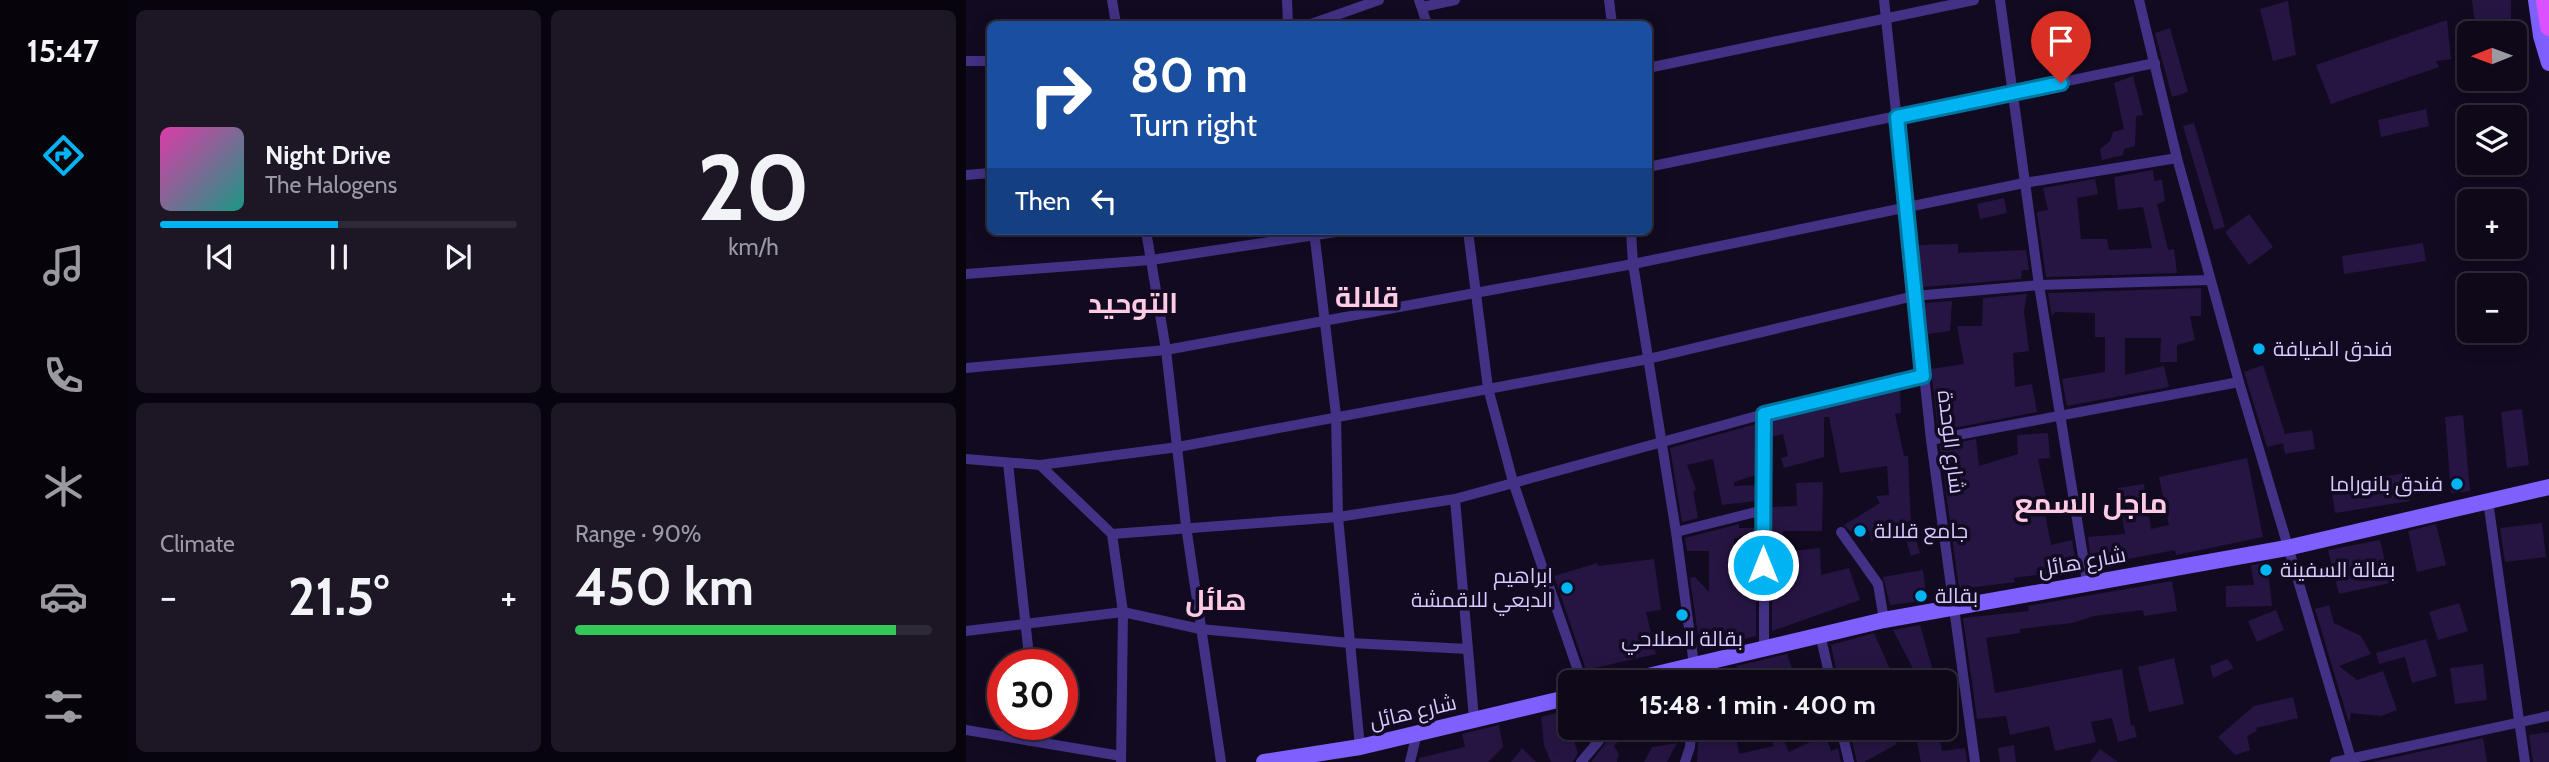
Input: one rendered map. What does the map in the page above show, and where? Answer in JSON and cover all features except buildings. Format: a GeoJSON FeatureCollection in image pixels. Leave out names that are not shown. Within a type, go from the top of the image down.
{"type":"FeatureCollection","features":[{"type":"Feature","properties":{"kind":"main road"},"geometry":{"type":"LineString","coordinates":[[2545,0],[2549,27]]}},
{"type":"Feature","properties":{"kind":"street"},"geometry":{"type":"LineString","coordinates":[[1112,0],[1116,21]]}},
{"type":"Feature","properties":{"kind":"street"},"geometry":{"type":"LineString","coordinates":[[1287,0],[1288,21]]}},
{"type":"Feature","properties":{"kind":"street"},"geometry":{"type":"LineString","coordinates":[[1320,21],[1379,0]]}},
{"type":"Feature","properties":{"kind":"street"},"geometry":{"type":"LineString","coordinates":[[1426,21],[1421,4],[1455,0]]}},
{"type":"Feature","properties":{"kind":"street"},"geometry":{"type":"LineString","coordinates":[[1609,0],[1612,21]]}},
{"type":"Feature","properties":{"kind":"street","name":"شارع الوحدة"},"geometry":{"type":"LineString","coordinates":[[1885,0],[1923,376],[1975,762]]}},
{"type":"Feature","properties":{"kind":"street"},"geometry":{"type":"LineString","coordinates":[[1652,67],[1974,0]]}},
{"type":"Feature","properties":{"kind":"street"},"geometry":{"type":"LineString","coordinates":[[2000,0],[2039,285],[2087,581]]}},
{"type":"Feature","properties":{"kind":"street"},"geometry":{"type":"LineString","coordinates":[[2139,0],[2210,280],[2287,548],[2352,760]]}},
{"type":"Feature","properties":{"kind":"street"},"geometry":{"type":"LineString","coordinates":[[2536,0],[2541,36],[2549,63]]}},
{"type":"Feature","properties":{"kind":"street"},"geometry":{"type":"LineString","coordinates":[[966,61],[987,61]]}},
{"type":"Feature","properties":{"kind":"street"},"geometry":{"type":"LineString","coordinates":[[1652,166],[2155,63]]}},
{"type":"Feature","properties":{"kind":"street"},"geometry":{"type":"LineString","coordinates":[[966,368],[1166,350],[1325,322],[1477,290],[1633,264],[2024,183],[2177,158]]}},
{"type":"Feature","properties":{"kind":"street"},"geometry":{"type":"LineString","coordinates":[[966,175],[987,173]]}},
{"type":"Feature","properties":{"kind":"street"},"geometry":{"type":"LineString","coordinates":[[1147,235],[1166,350],[1200,629],[1222,762]]}},
{"type":"Feature","properties":{"kind":"street"},"geometry":{"type":"LineString","coordinates":[[966,274],[1151,260],[1308,235]]}},
{"type":"Feature","properties":{"kind":"street"},"geometry":{"type":"LineString","coordinates":[[1314,235],[1336,415],[1338,517],[1360,747]]}},
{"type":"Feature","properties":{"kind":"street"},"geometry":{"type":"LineString","coordinates":[[1469,235],[1488,387],[1513,482],[1578,670]]}},
{"type":"Feature","properties":{"kind":"street"},"geometry":{"type":"LineString","coordinates":[[1631,235],[1633,264],[1676,532],[1694,670]]}},
{"type":"Feature","properties":{"kind":"street"},"geometry":{"type":"LineString","coordinates":[[966,459],[1040,466],[1178,447],[1336,415],[1648,359],[1914,296],[2039,285],[2210,280]]}},
{"type":"Feature","properties":{"kind":"street"},"geometry":{"type":"LineString","coordinates":[[1112,534],[1186,526],[1338,517],[1455,499],[1764,414],[1923,376]]}},
{"type":"Feature","properties":{"kind":"street"},"geometry":{"type":"LineString","coordinates":[[1931,440],[2239,382]]}},
{"type":"Feature","properties":{"kind":"street"},"geometry":{"type":"LineString","coordinates":[[1763,648],[1764,414]]}},
{"type":"Feature","properties":{"kind":"street"},"geometry":{"type":"LineString","coordinates":[[1008,463],[1029,649]]}},
{"type":"Feature","properties":{"kind":"street"},"geometry":{"type":"LineString","coordinates":[[966,730],[1121,759],[1123,612],[1112,534],[1040,466]]}},
{"type":"Feature","properties":{"kind":"street","name":"شارع هائل"},"geometry":{"type":"LineString","coordinates":[[1678,670],[1884,620],[2087,581],[2287,548],[2549,487]]}},
{"type":"Feature","properties":{"kind":"street"},"geometry":{"type":"LineString","coordinates":[[1455,499],[1474,719]]}},
{"type":"Feature","properties":{"kind":"street"},"geometry":{"type":"LineString","coordinates":[[2488,501],[2525,762]]}},
{"type":"Feature","properties":{"kind":"street"},"geometry":{"type":"LineString","coordinates":[[1676,532],[1764,510]]}},
{"type":"Feature","properties":{"kind":"street"},"geometry":{"type":"LineString","coordinates":[[1841,532],[1878,584],[1884,620]]}},
{"type":"Feature","properties":{"kind":"street"},"geometry":{"type":"LineString","coordinates":[[966,631],[1123,612],[1200,629],[1350,643],[1468,649]]}},
{"type":"Feature","properties":{"kind":"street"},"geometry":{"type":"LineString","coordinates":[[1820,634],[1828,670]]}},
{"type":"Feature","properties":{"kind":"street","name":"شارع هائل"},"geometry":{"type":"LineString","coordinates":[[1264,762],[1306,758],[1360,747],[1558,700]]}},
{"type":"Feature","properties":{"kind":"street"},"geometry":{"type":"LineString","coordinates":[[2335,762],[2519,720],[2549,716]]}},
{"type":"Feature","properties":{"kind":"street"},"geometry":{"type":"LineString","coordinates":[[1410,762],[1417,733]]}},
{"type":"Feature","properties":{"kind":"street"},"geometry":{"type":"LineString","coordinates":[[1581,762],[1599,740]]}},
{"type":"Feature","properties":{"kind":"street"},"geometry":{"type":"LineString","coordinates":[[1685,762],[1690,740]]}},
{"type":"Feature","properties":{"kind":"street"},"geometry":{"type":"LineString","coordinates":[[1844,740],[1849,762]]}},
{"type":"Feature","properties":{"kind":"street"},"geometry":{"type":"LineString","coordinates":[[1690,747],[1697,762]]}},
{"type":"Feature","properties":{"kind":"place","name":"فندق الضيافة"},"geometry":{"type":"Point","coordinates":[2259,349]}},
{"type":"Feature","properties":{"kind":"place","name":"فندق بانوراما"},"geometry":{"type":"Point","coordinates":[2457,484]}},
{"type":"Feature","properties":{"kind":"place","name":"جامع قلالة"},"geometry":{"type":"Point","coordinates":[1860,531]}},
{"type":"Feature","properties":{"kind":"place","name":"بقالة السفينة"},"geometry":{"type":"Point","coordinates":[2266,570]}},
{"type":"Feature","properties":{"kind":"place","name":"ابراهيم الدبعي للاقمشة"},"geometry":{"type":"Point","coordinates":[1567,588]}},
{"type":"Feature","properties":{"kind":"place","name":"بقالة"},"geometry":{"type":"Point","coordinates":[1921,596]}},
{"type":"Feature","properties":{"kind":"place","name":"بقالة الصلاحي"},"geometry":{"type":"Point","coordinates":[1682,615]}},
{"type":"Feature","properties":{"kind":"district","name":"قلالة"},"geometry":{"type":"Point","coordinates":[1367,297]}},
{"type":"Feature","properties":{"kind":"district","name":"التوحيد"},"geometry":{"type":"Point","coordinates":[1133,303]}},
{"type":"Feature","properties":{"kind":"district","name":"ماجل السمع"},"geometry":{"type":"Point","coordinates":[2091,503]}},
{"type":"Feature","properties":{"kind":"district","name":"هائل"},"geometry":{"type":"Point","coordinates":[1216,600]}},
{"type":"Feature","properties":{"kind":"route"},"geometry":{"type":"LineString","coordinates":[[1763,565],[1764,414],[1923,376],[1897,117],[2061,83]]}}]}
